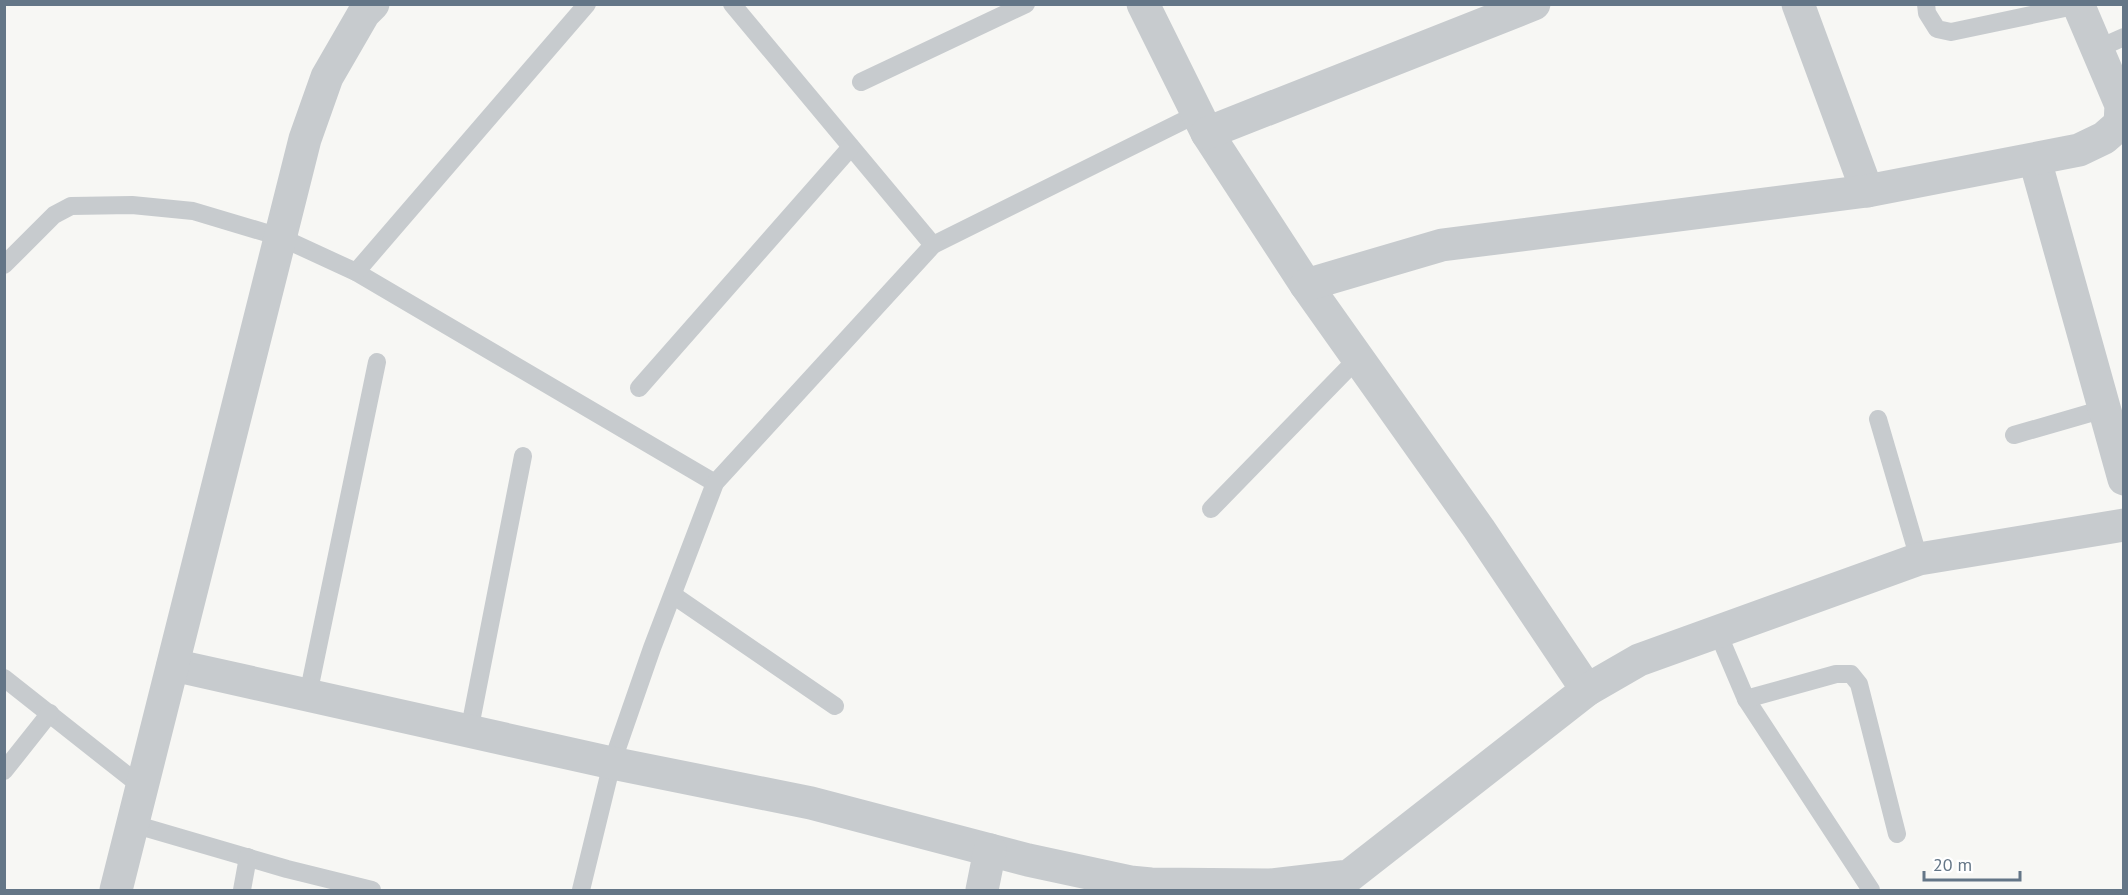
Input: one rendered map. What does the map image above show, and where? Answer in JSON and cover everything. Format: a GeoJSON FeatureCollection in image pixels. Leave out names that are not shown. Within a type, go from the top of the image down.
{"type":"FeatureCollection","features":[{"type":"Feature","properties":{"kind":"street"},"geometry":{"type":"LineString","coordinates":[[1143,4],[1202,124],[1306,285],[1479,530],[1587,690]]}},
{"type":"Feature","properties":{"kind":"street"},"geometry":{"type":"LineString","coordinates":[[1202,124],[1534,4]]}},
{"type":"Feature","properties":{"kind":"street"},"geometry":{"type":"LineString","coordinates":[[1798,4],[1867,190]]}},
{"type":"Feature","properties":{"kind":"street"},"geometry":{"type":"LineString","coordinates":[[1306,285],[1442,245],[1867,190],[2079,150],[2104,138],[2122,125],[2121,105],[2110,43],[2078,5]]}},
{"type":"Feature","properties":{"kind":"street"},"geometry":{"type":"LineString","coordinates":[[116,891],[305,139],[327,77],[364,7]]}},
{"type":"Feature","properties":{"kind":"street"},"geometry":{"type":"LineString","coordinates":[[2035,160],[2124,479]]}},
{"type":"Feature","properties":{"kind":"street"},"geometry":{"type":"LineString","coordinates":[[173,664],[469,732],[811,803],[990,850],[1130,882],[1198,887],[1355,883],[1587,690],[1639,660],[1919,559],[2124,525]]}},
{"type":"Feature","properties":{"kind":"street"},"geometry":{"type":"LineString","coordinates":[[982,891],[990,850]]}},
{"type":"Feature","properties":{"kind":"lane"},"geometry":{"type":"LineString","coordinates":[[356,272],[587,4]]}},
{"type":"Feature","properties":{"kind":"lane"},"geometry":{"type":"LineString","coordinates":[[732,4],[933,245]]}},
{"type":"Feature","properties":{"kind":"lane"},"geometry":{"type":"LineString","coordinates":[[861,82],[1026,4]]}},
{"type":"Feature","properties":{"kind":"lane"},"geometry":{"type":"LineString","coordinates":[[1926,4],[1927,13],[1937,29],[1952,32],[2078,5]]}},
{"type":"Feature","properties":{"kind":"lane"},"geometry":{"type":"LineString","coordinates":[[581,891],[612,763],[652,648],[715,483],[933,245],[1202,124]]}},
{"type":"Feature","properties":{"kind":"lane"},"geometry":{"type":"LineString","coordinates":[[639,388],[851,147]]}},
{"type":"Feature","properties":{"kind":"lane"},"geometry":{"type":"LineString","coordinates":[[4,265],[54,215],[71,206],[132,205],[193,211],[280,237],[356,272],[715,483]]}},
{"type":"Feature","properties":{"kind":"lane"},"geometry":{"type":"LineString","coordinates":[[1211,509],[1358,358]]}},
{"type":"Feature","properties":{"kind":"lane"},"geometry":{"type":"LineString","coordinates":[[308,695],[377,363]]}},
{"type":"Feature","properties":{"kind":"lane"},"geometry":{"type":"LineString","coordinates":[[2014,435],[2104,408]]}},
{"type":"Feature","properties":{"kind":"lane"},"geometry":{"type":"LineString","coordinates":[[1878,419],[1919,559]]}},
{"type":"Feature","properties":{"kind":"lane"},"geometry":{"type":"LineString","coordinates":[[469,732],[523,456]]}},
{"type":"Feature","properties":{"kind":"lane"},"geometry":{"type":"LineString","coordinates":[[673,595],[835,706]]}},
{"type":"Feature","properties":{"kind":"lane"},"geometry":{"type":"LineString","coordinates":[[1718,633],[1746,699],[1871,891]]}},
{"type":"Feature","properties":{"kind":"lane"},"geometry":{"type":"LineString","coordinates":[[1746,699],[1836,674],[1851,675],[1859,684],[1897,834]]}},
{"type":"Feature","properties":{"kind":"lane"},"geometry":{"type":"LineString","coordinates":[[4,678],[142,787]]}},
{"type":"Feature","properties":{"kind":"lane"},"geometry":{"type":"LineString","coordinates":[[4,771],[50,713]]}},
{"type":"Feature","properties":{"kind":"lane"},"geometry":{"type":"LineString","coordinates":[[133,824],[372,891]]}},
{"type":"Feature","properties":{"kind":"lane"},"geometry":{"type":"LineString","coordinates":[[242,891],[248,857]]}}]}
